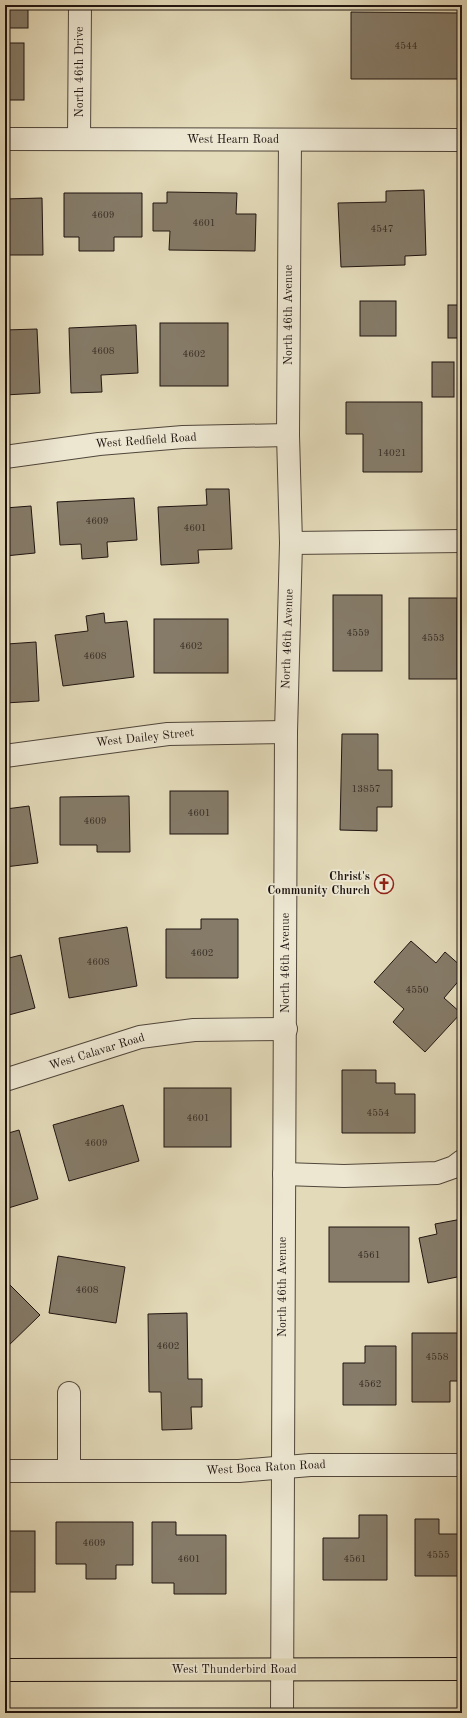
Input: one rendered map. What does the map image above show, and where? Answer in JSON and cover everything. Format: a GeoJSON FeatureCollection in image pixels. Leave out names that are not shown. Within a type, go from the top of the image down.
{"type":"FeatureCollection","features":[{"type":"Feature","properties":{"kind":"main road","name":"West Thunderbird Road"},"geometry":{"type":"LineString","coordinates":[[5,1670],[462,1669]]}},
{"type":"Feature","properties":{"kind":"street","name":"North 46th Drive"},"geometry":{"type":"LineString","coordinates":[[79,140],[80,5]]}},
{"type":"Feature","properties":{"kind":"street","name":"West Hearn Road"},"geometry":{"type":"LineString","coordinates":[[5,139],[462,140]]}},
{"type":"Feature","properties":{"kind":"street","name":"North 46th Avenue"},"geometry":{"type":"LineString","coordinates":[[282,1713],[286,1029],[286,732],[291,543],[288,435],[290,140]]}},
{"type":"Feature","properties":{"kind":"street","name":"West Redfield Road"},"geometry":{"type":"LineString","coordinates":[[5,457],[99,444],[183,437],[288,435]]}},
{"type":"Feature","properties":{"kind":"street"},"geometry":{"type":"LineString","coordinates":[[291,543],[462,541]]}},
{"type":"Feature","properties":{"kind":"street","name":"West Dailey Street"},"geometry":{"type":"LineString","coordinates":[[5,756],[168,734],[286,732]]}},
{"type":"Feature","properties":{"kind":"street","name":"West Calavar Road"},"geometry":{"type":"LineString","coordinates":[[5,1080],[140,1037],[194,1030],[286,1029]]}},
{"type":"Feature","properties":{"kind":"street"},"geometry":{"type":"LineString","coordinates":[[284,1174],[344,1176],[437,1173],[454,1167],[462,1161]]}},
{"type":"Feature","properties":{"kind":"street"},"geometry":{"type":"LineString","coordinates":[[69,1393],[69,1471]]}},
{"type":"Feature","properties":{"kind":"street","name":"West Boca Raton Road"},"geometry":{"type":"LineString","coordinates":[[5,1471],[239,1471],[310,1465],[462,1465]]}},
{"type":"Feature","properties":{"kind":"building"},"geometry":{"type":"Polygon","coordinates":[[[5,5],[28,5],[28,28],[5,28],[5,5]]]}},
{"type":"Feature","properties":{"kind":"building"},"geometry":{"type":"Polygon","coordinates":[[[351,12],[461,13],[461,79],[351,79],[351,12]]]}},
{"type":"Feature","properties":{"kind":"building"},"geometry":{"type":"Polygon","coordinates":[[[5,43],[24,43],[24,100],[5,100],[5,43]]]}},
{"type":"Feature","properties":{"kind":"building"},"geometry":{"type":"Polygon","coordinates":[[[424,190],[426,255],[405,256],[405,265],[341,267],[338,203],[386,202],[386,191],[424,190]]]}},
{"type":"Feature","properties":{"kind":"building"},"geometry":{"type":"Polygon","coordinates":[[[167,192],[237,193],[236,214],[256,214],[255,251],[169,250],[170,231],[153,231],[153,203],[167,203],[167,192]]]}},
{"type":"Feature","properties":{"kind":"building"},"geometry":{"type":"Polygon","coordinates":[[[64,193],[142,193],[142,237],[114,237],[114,251],[79,251],[79,237],[64,237],[64,193]]]}},
{"type":"Feature","properties":{"kind":"building"},"geometry":{"type":"Polygon","coordinates":[[[42,198],[43,255],[5,255],[5,199],[42,198]]]}},
{"type":"Feature","properties":{"kind":"building"},"geometry":{"type":"Polygon","coordinates":[[[360,301],[396,301],[396,336],[360,336],[360,301]]]}},
{"type":"Feature","properties":{"kind":"building"},"geometry":{"type":"Polygon","coordinates":[[[448,305],[462,305],[462,338],[448,338],[448,305]]]}},
{"type":"Feature","properties":{"kind":"building"},"geometry":{"type":"Polygon","coordinates":[[[160,323],[228,323],[228,386],[160,386],[160,323]]]}},
{"type":"Feature","properties":{"kind":"building"},"geometry":{"type":"Polygon","coordinates":[[[136,325],[138,373],[101,375],[102,392],[71,393],[69,328],[136,325]]]}},
{"type":"Feature","properties":{"kind":"building"},"geometry":{"type":"Polygon","coordinates":[[[37,329],[40,393],[5,395],[5,330],[37,329]]]}},
{"type":"Feature","properties":{"kind":"building"},"geometry":{"type":"Polygon","coordinates":[[[432,362],[454,362],[454,397],[432,397],[432,362]]]}},
{"type":"Feature","properties":{"kind":"building"},"geometry":{"type":"Polygon","coordinates":[[[346,402],[422,402],[422,472],[363,472],[363,434],[346,434],[346,402]]]}},
{"type":"Feature","properties":{"kind":"building"},"geometry":{"type":"Polygon","coordinates":[[[206,489],[229,489],[232,549],[198,550],[199,563],[161,565],[158,507],[207,505],[206,489]]]}},
{"type":"Feature","properties":{"kind":"building"},"geometry":{"type":"Polygon","coordinates":[[[134,498],[137,540],[107,542],[108,557],[82,559],[81,544],[60,545],[57,502],[134,498]]]}},
{"type":"Feature","properties":{"kind":"building"},"geometry":{"type":"Polygon","coordinates":[[[31,506],[35,553],[5,556],[5,508],[31,506]]]}},
{"type":"Feature","properties":{"kind":"building"},"geometry":{"type":"Polygon","coordinates":[[[333,595],[382,595],[382,671],[333,671],[333,595]]]}},
{"type":"Feature","properties":{"kind":"building"},"geometry":{"type":"Polygon","coordinates":[[[409,598],[457,598],[457,679],[409,679],[409,598]]]}},
{"type":"Feature","properties":{"kind":"building"},"geometry":{"type":"Polygon","coordinates":[[[104,613],[105,623],[127,621],[134,677],[63,686],[55,635],[88,631],[86,616],[104,613]]]}},
{"type":"Feature","properties":{"kind":"building"},"geometry":{"type":"Polygon","coordinates":[[[154,619],[228,619],[228,673],[154,673],[154,619]]]}},
{"type":"Feature","properties":{"kind":"building"},"geometry":{"type":"Polygon","coordinates":[[[36,642],[39,701],[5,703],[5,648],[8,648],[7,644],[36,642]]]}},
{"type":"Feature","properties":{"kind":"building"},"geometry":{"type":"Polygon","coordinates":[[[342,734],[378,734],[378,770],[392,770],[392,807],[377,807],[377,831],[340,830],[342,734]]]}},
{"type":"Feature","properties":{"kind":"building"},"geometry":{"type":"Polygon","coordinates":[[[170,791],[228,791],[228,834],[170,834],[170,791]]]}},
{"type":"Feature","properties":{"kind":"building"},"geometry":{"type":"Polygon","coordinates":[[[129,796],[130,852],[97,852],[97,845],[60,845],[60,797],[129,796]]]}},
{"type":"Feature","properties":{"kind":"building"},"geometry":{"type":"Polygon","coordinates":[[[29,806],[38,863],[5,867],[5,819],[8,818],[6,809],[29,806]]]}},
{"type":"Feature","properties":{"kind":"building"},"geometry":{"type":"Polygon","coordinates":[[[201,919],[238,919],[238,978],[166,978],[166,929],[201,929],[201,919]]]}},
{"type":"Feature","properties":{"kind":"building"},"geometry":{"type":"Polygon","coordinates":[[[127,927],[137,986],[69,998],[59,938],[127,927]]]}},
{"type":"Feature","properties":{"kind":"building"},"geometry":{"type":"Polygon","coordinates":[[[411,941],[436,963],[445,952],[462,967],[462,977],[444,998],[461,1013],[425,1052],[393,1022],[404,1009],[374,982],[411,941]]]}},
{"type":"Feature","properties":{"kind":"building"},"geometry":{"type":"Polygon","coordinates":[[[21,955],[35,1008],[5,1016],[5,959],[21,955]]]}},
{"type":"Feature","properties":{"kind":"building"},"geometry":{"type":"Polygon","coordinates":[[[342,1070],[376,1070],[376,1083],[395,1083],[395,1094],[415,1094],[415,1133],[342,1133],[342,1070]]]}},
{"type":"Feature","properties":{"kind":"building"},"geometry":{"type":"Polygon","coordinates":[[[164,1088],[231,1088],[231,1147],[164,1147],[164,1088]]]}},
{"type":"Feature","properties":{"kind":"building"},"geometry":{"type":"Polygon","coordinates":[[[123,1105],[139,1161],[69,1181],[53,1125],[123,1105]]]}},
{"type":"Feature","properties":{"kind":"building"},"geometry":{"type":"Polygon","coordinates":[[[19,1130],[38,1199],[5,1209],[5,1134],[19,1130]]]}},
{"type":"Feature","properties":{"kind":"building"},"geometry":{"type":"Polygon","coordinates":[[[462,1219],[462,1276],[428,1283],[419,1238],[437,1234],[435,1224],[462,1219]]]}},
{"type":"Feature","properties":{"kind":"building"},"geometry":{"type":"Polygon","coordinates":[[[329,1227],[409,1227],[409,1282],[329,1282],[329,1227]]]}},
{"type":"Feature","properties":{"kind":"building"},"geometry":{"type":"Polygon","coordinates":[[[58,1256],[125,1267],[116,1323],[49,1313],[58,1256]]]}},
{"type":"Feature","properties":{"kind":"building"},"geometry":{"type":"Polygon","coordinates":[[[9,1284],[40,1315],[5,1349],[5,1288],[9,1284]]]}},
{"type":"Feature","properties":{"kind":"building"},"geometry":{"type":"Polygon","coordinates":[[[187,1313],[188,1379],[202,1379],[202,1407],[191,1407],[192,1429],[162,1430],[161,1392],[149,1392],[148,1314],[187,1313]]]}},
{"type":"Feature","properties":{"kind":"building"},"geometry":{"type":"Polygon","coordinates":[[[412,1333],[462,1333],[462,1381],[450,1381],[450,1402],[412,1402],[412,1333]]]}},
{"type":"Feature","properties":{"kind":"building"},"geometry":{"type":"Polygon","coordinates":[[[365,1346],[396,1346],[396,1405],[343,1405],[343,1363],[365,1363],[365,1346]]]}},
{"type":"Feature","properties":{"kind":"building"},"geometry":{"type":"Polygon","coordinates":[[[359,1515],[387,1515],[387,1580],[323,1580],[323,1538],[359,1538],[359,1515]]]}},
{"type":"Feature","properties":{"kind":"building"},"geometry":{"type":"Polygon","coordinates":[[[415,1519],[439,1519],[439,1534],[462,1534],[462,1576],[415,1576],[415,1519]]]}},
{"type":"Feature","properties":{"kind":"building"},"geometry":{"type":"Polygon","coordinates":[[[56,1522],[133,1522],[133,1565],[116,1565],[116,1579],[86,1579],[86,1564],[56,1564],[56,1522]]]}},
{"type":"Feature","properties":{"kind":"building"},"geometry":{"type":"Polygon","coordinates":[[[152,1522],[176,1522],[176,1535],[226,1535],[226,1594],[174,1594],[174,1583],[152,1583],[152,1522]]]}},
{"type":"Feature","properties":{"kind":"building"},"geometry":{"type":"Polygon","coordinates":[[[5,1531],[35,1531],[35,1592],[5,1592],[5,1531]]]}},
{"type":"Feature","properties":{"kind":"place","name":"Christ's Community Church"},"geometry":{"type":"Point","coordinates":[384,884]}}]}
